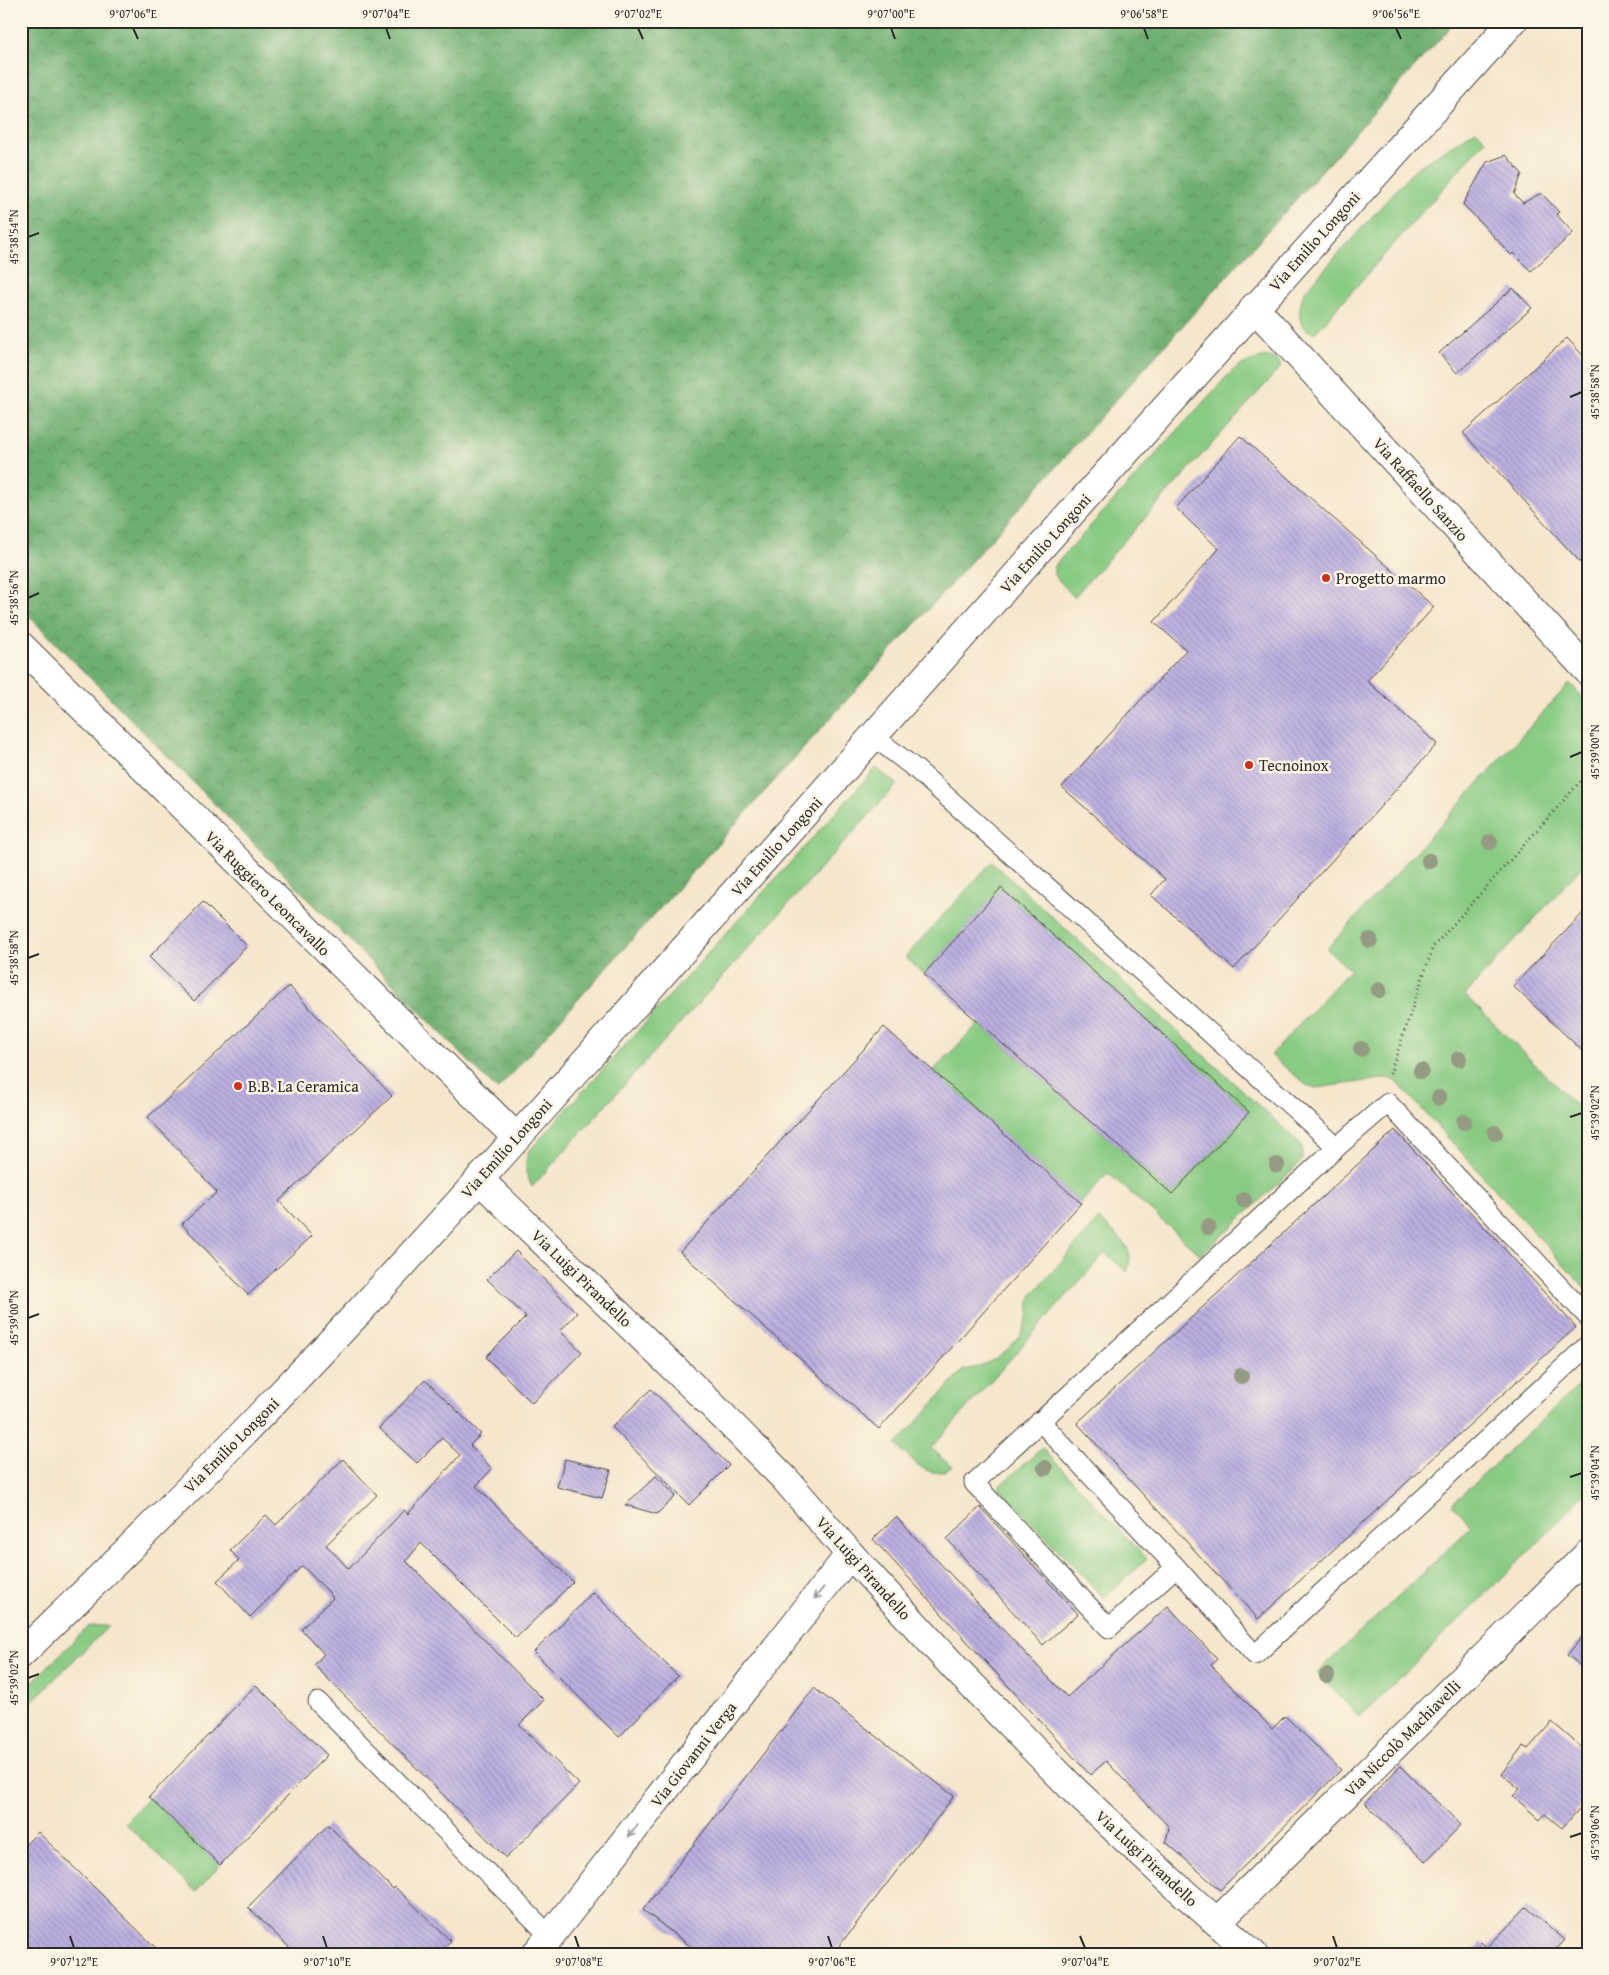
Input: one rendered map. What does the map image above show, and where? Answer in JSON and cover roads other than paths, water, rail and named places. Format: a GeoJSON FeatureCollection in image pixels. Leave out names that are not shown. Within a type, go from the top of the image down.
{"type":"FeatureCollection","features":[{"type":"Feature","properties":{"kind":"street","name":"Via Emilio Longoni"},"geometry":{"type":"LineString","coordinates":[[21,1654],[88,1591],[124,1552],[255,1421],[360,1310],[516,1138],[1254,307],[1513,21]]}},
{"type":"Feature","properties":{"kind":"street","name":"Via Raffaello Sanzio"},"geometry":{"type":"LineString","coordinates":[[1254,307],[1588,671]]}},
{"type":"Feature","properties":{"kind":"street","name":"Via Ruggiero Leoncavallo"},"geometry":{"type":"LineString","coordinates":[[21,646],[516,1138]]}},
{"type":"Feature","properties":{"kind":"street","name":"Via Luigi Pirandello"},"geometry":{"type":"LineString","coordinates":[[479,1179],[714,1407],[785,1479],[850,1554],[955,1668],[1076,1792],[1166,1877],[1253,1954]]}},
{"type":"Feature","properties":{"kind":"street","name":"Via Giovanni Verga"},"geometry":{"type":"LineString","coordinates":[[543,1945],[850,1554]]}},
{"type":"Feature","properties":{"kind":"street","name":"Via Niccolò Machiavelli"},"geometry":{"type":"LineString","coordinates":[[1217,1922],[1588,1554]]}},
{"type":"Feature","properties":{"kind":"lane"},"geometry":{"type":"LineString","coordinates":[[873,736],[917,770],[1336,1147]]}},
{"type":"Feature","properties":{"kind":"lane"},"geometry":{"type":"LineString","coordinates":[[1176,1567],[1109,1628],[974,1483],[1336,1147],[1388,1103],[1588,1317]]}},
{"type":"Feature","properties":{"kind":"lane"},"geometry":{"type":"LineString","coordinates":[[1040,1421],[1255,1655],[1588,1346]]}},
{"type":"Feature","properties":{"kind":"lane"},"geometry":{"type":"LineString","coordinates":[[318,1702],[543,1945]]}},
{"type":"Feature","properties":{"kind":"place","name":"Progetto marmo"},"geometry":{"type":"Point","coordinates":[1326,578]}},
{"type":"Feature","properties":{"kind":"place","name":"Tecnoinox"},"geometry":{"type":"Point","coordinates":[1249,765]}},
{"type":"Feature","properties":{"kind":"place","name":"B.B. La Ceramica"},"geometry":{"type":"Point","coordinates":[238,1086]}}]}
